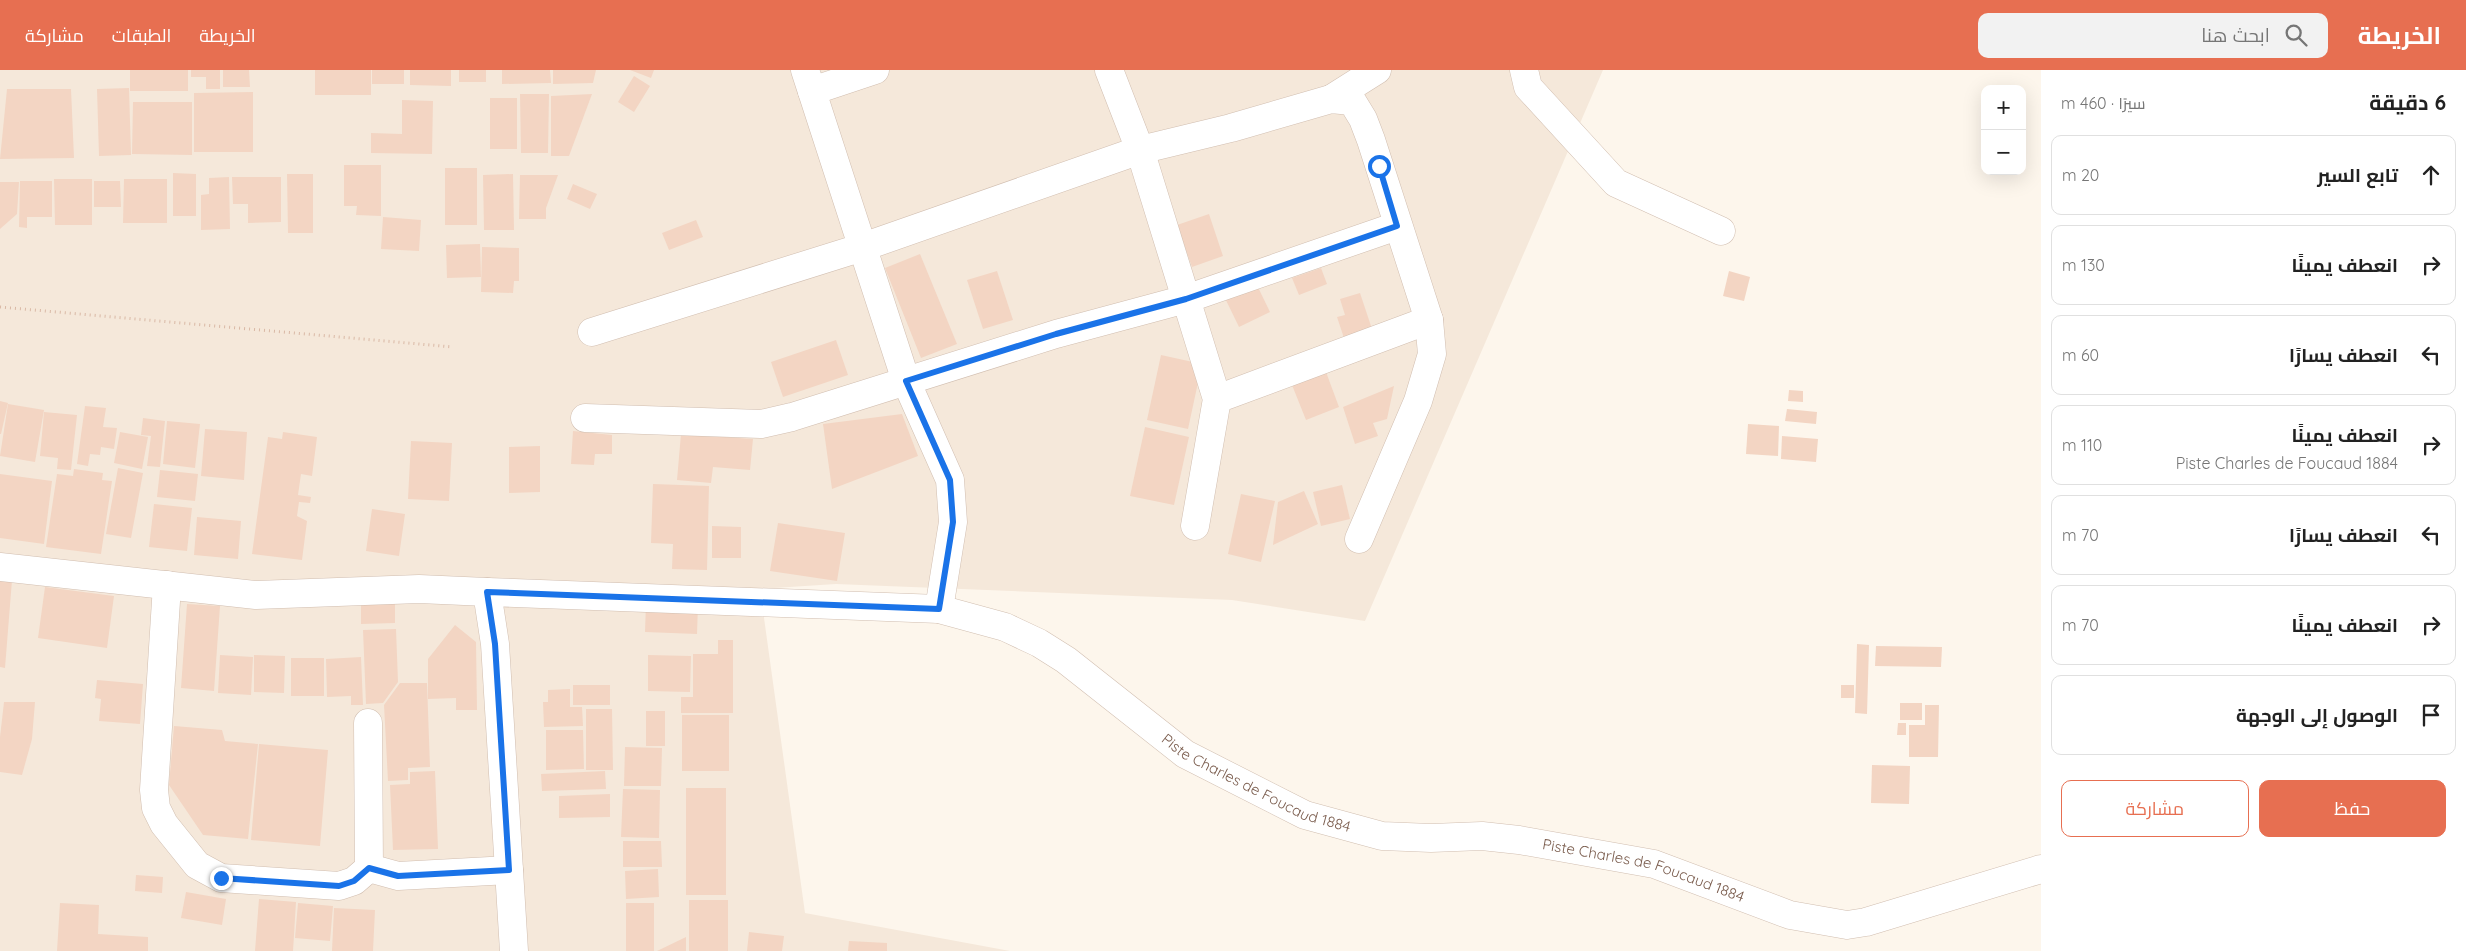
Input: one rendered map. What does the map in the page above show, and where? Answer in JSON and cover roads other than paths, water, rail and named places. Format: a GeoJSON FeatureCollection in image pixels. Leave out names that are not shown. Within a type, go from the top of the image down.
{"type":"FeatureCollection","features":[{"type":"Feature","properties":{"kind":"street"},"geometry":{"type":"LineString","coordinates":[[874,70],[808,81],[906,381],[950,480],[953,522],[939,609]]}},
{"type":"Feature","properties":{"kind":"street"},"geometry":{"type":"LineString","coordinates":[[1109,70],[1140,150],[1216,399],[1195,526]]}},
{"type":"Feature","properties":{"kind":"street"},"geometry":{"type":"LineString","coordinates":[[592,332],[863,247],[1140,150],[1230,128],[1331,99],[1378,70]]}},
{"type":"Feature","properties":{"kind":"street"},"geometry":{"type":"LineString","coordinates":[[1524,70],[1528,87],[1616,183],[1721,232]]}},
{"type":"Feature","properties":{"kind":"street"},"geometry":{"type":"LineString","coordinates":[[1331,99],[1352,101],[1358,107],[1371,140],[1397,226],[1429,320],[1432,341],[1431,363],[1418,401],[1359,539]]}},
{"type":"Feature","properties":{"kind":"street"},"geometry":{"type":"LineString","coordinates":[[585,418],[761,424],[792,418],[1056,334],[1186,299],[1397,226]]}},
{"type":"Feature","properties":{"kind":"street"},"geometry":{"type":"LineString","coordinates":[[1216,399],[1429,320]]}},
{"type":"Feature","properties":{"kind":"street","name":"Piste Charles de Foucaud 1884"},"geometry":{"type":"LineString","coordinates":[[0,567],[256,595],[419,590],[939,609],[1005,627],[1039,643],[1066,660],[1185,754],[1305,815],[1382,836],[1482,836],[1519,840],[1654,864],[1790,915],[1847,925],[1866,922],[2041,868]]}},
{"type":"Feature","properties":{"kind":"street"},"geometry":{"type":"LineString","coordinates":[[167,585],[154,790],[156,808],[164,824],[197,865],[221,878],[339,886],[354,881],[369,868],[368,723]]}},
{"type":"Feature","properties":{"kind":"street"},"geometry":{"type":"LineString","coordinates":[[487,592],[495,644],[514,951]]}},
{"type":"Feature","properties":{"kind":"street"},"geometry":{"type":"LineString","coordinates":[[369,868],[398,876],[509,870]]}}]}
